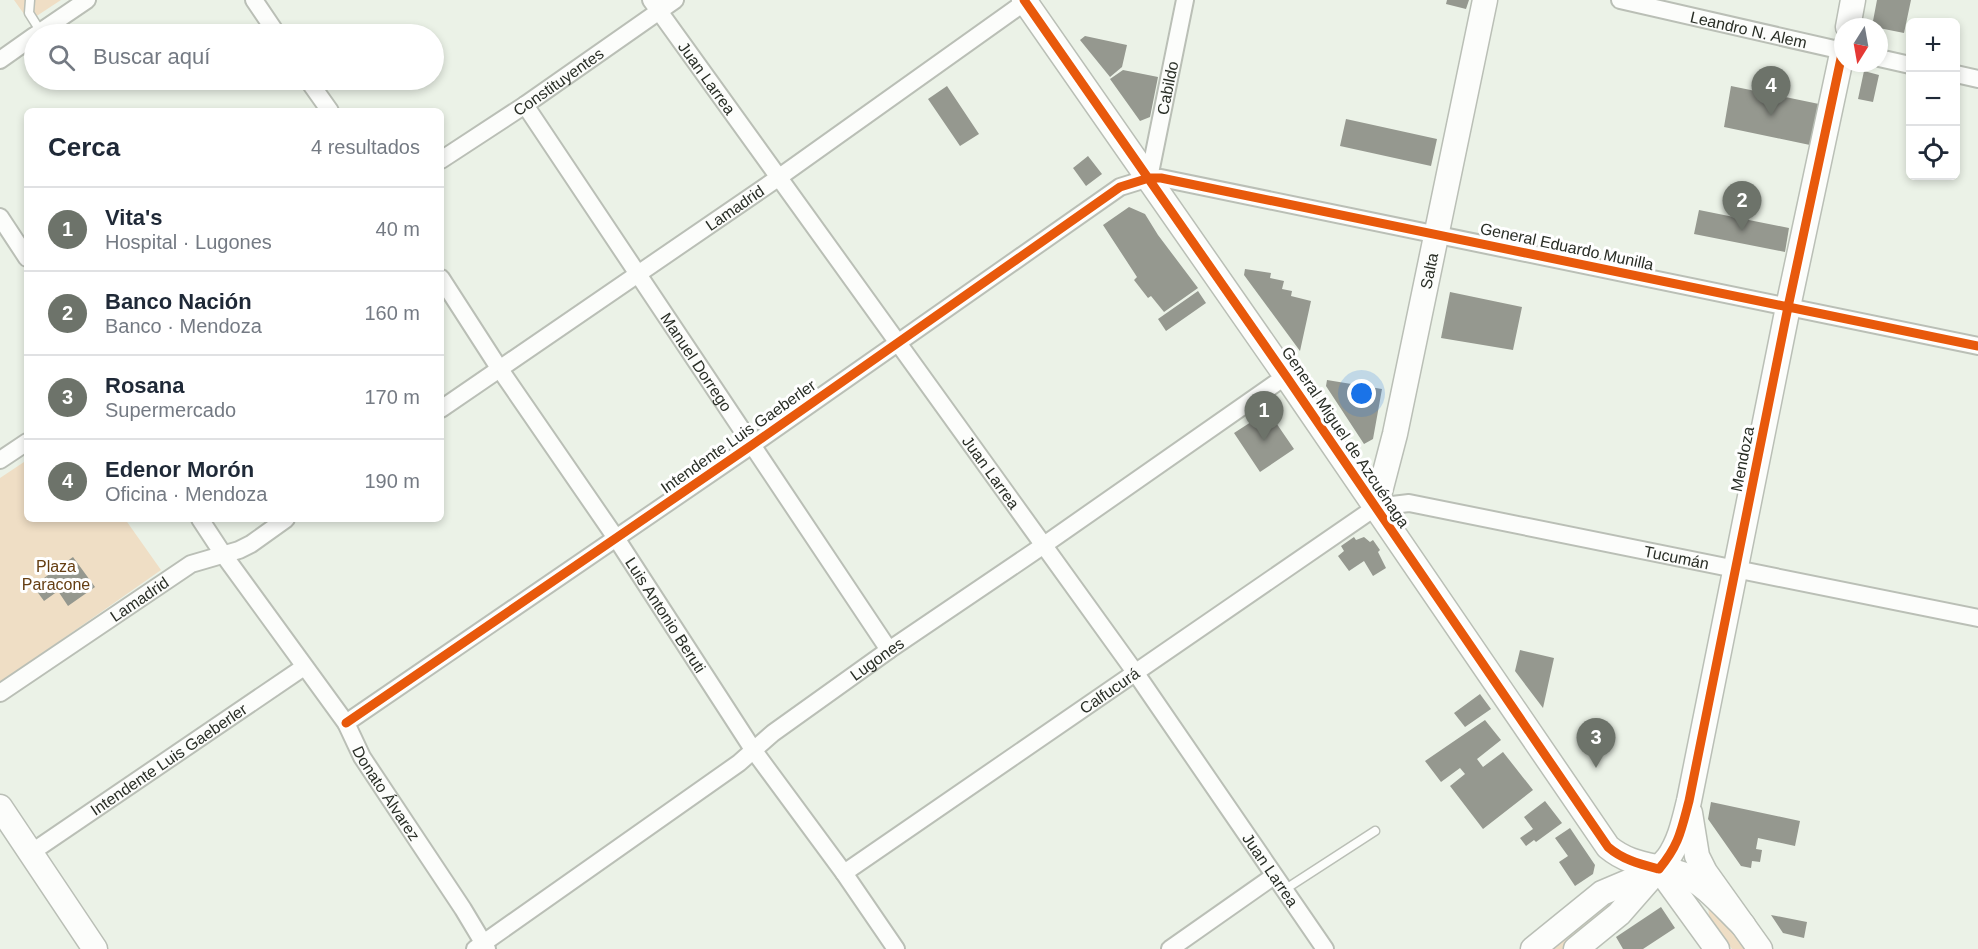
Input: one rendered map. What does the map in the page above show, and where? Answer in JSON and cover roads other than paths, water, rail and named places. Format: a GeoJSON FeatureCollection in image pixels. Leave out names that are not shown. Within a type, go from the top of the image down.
{"type":"FeatureCollection","features":[{"type":"Feature","properties":{"kind":"street"},"geometry":{"type":"LineString","coordinates":[[52,24],[87,0]]}},
{"type":"Feature","properties":{"kind":"street"},"geometry":{"type":"LineString","coordinates":[[254,0],[270,24]]}},
{"type":"Feature","properties":{"kind":"street","name":"Constituyentes"},"geometry":{"type":"LineString","coordinates":[[444,158],[525,105],[655,6],[675,0]]}},
{"type":"Feature","properties":{"kind":"street","name":"Cabildo"},"geometry":{"type":"LineString","coordinates":[[1149,178],[1185,0]]}},
{"type":"Feature","properties":{"kind":"street","name":"Salta"},"geometry":{"type":"LineString","coordinates":[[1376,507],[1395,434],[1438,235],[1485,0]]}},
{"type":"Feature","properties":{"kind":"street","name":"Leandro N. Alem"},"geometry":{"type":"LineString","coordinates":[[1620,0],[1834,48]]}},
{"type":"Feature","properties":{"kind":"street"},"geometry":{"type":"LineString","coordinates":[[1850,18],[1853,0]]}},
{"type":"Feature","properties":{"kind":"street","name":"General Miguel de Azcuénaga"},"geometry":{"type":"LineString","coordinates":[[1024,1],[1286,376],[1608,847],[1630,861],[1683,874],[1699,884],[1743,925]]}},
{"type":"Feature","properties":{"kind":"street","name":"Lamadrid"},"geometry":{"type":"LineString","coordinates":[[444,407],[778,178],[1024,1]]}},
{"type":"Feature","properties":{"kind":"street","name":"Juan Larrea"},"geometry":{"type":"LineString","coordinates":[[655,6],[1135,672],[1325,949]]}},
{"type":"Feature","properties":{"kind":"street"},"geometry":{"type":"LineString","coordinates":[[0,60],[24,43]]}},
{"type":"Feature","properties":{"kind":"street"},"geometry":{"type":"LineString","coordinates":[[1888,60],[1906,64]]}},
{"type":"Feature","properties":{"kind":"street","name":"Mendoza"},"geometry":{"type":"LineString","coordinates":[[1576,949],[1618,914],[1659,869],[1674,850],[1681,833],[1838,72]]}},
{"type":"Feature","properties":{"kind":"street"},"geometry":{"type":"LineString","coordinates":[[1960,75],[1978,79]]}},
{"type":"Feature","properties":{"kind":"street"},"geometry":{"type":"LineString","coordinates":[[315,90],[328,108]]}},
{"type":"Feature","properties":{"kind":"street","name":"Manuel Dorrego"},"geometry":{"type":"LineString","coordinates":[[525,105],[889,650]]}},
{"type":"Feature","properties":{"kind":"street","name":"General Eduardo Munilla"},"geometry":{"type":"LineString","coordinates":[[1149,178],[1161,178],[1978,346]]}},
{"type":"Feature","properties":{"kind":"street","name":"Intendente Luis Gaeberler"},"geometry":{"type":"LineString","coordinates":[[346,723],[752,445],[1120,187],[1149,178]]}},
{"type":"Feature","properties":{"kind":"street"},"geometry":{"type":"LineString","coordinates":[[0,216],[6,239],[24,255]]}},
{"type":"Feature","properties":{"kind":"street","name":"Luis Antonio Beruti"},"geometry":{"type":"LineString","coordinates":[[444,283],[499,368],[616,538],[754,751],[844,873],[896,949]]}},
{"type":"Feature","properties":{"kind":"street","name":"Lugones"},"geometry":{"type":"LineString","coordinates":[[482,947],[754,751],[773,733],[889,650],[1286,376]]}},
{"type":"Feature","properties":{"kind":"street"},"geometry":{"type":"LineString","coordinates":[[0,460],[24,444]]}},
{"type":"Feature","properties":{"kind":"street","name":"Tucumán"},"geometry":{"type":"LineString","coordinates":[[1376,507],[1409,503],[1978,618]]}},
{"type":"Feature","properties":{"kind":"street","name":"Calfucurá"},"geometry":{"type":"LineString","coordinates":[[844,873],[1376,507]]}},
{"type":"Feature","properties":{"kind":"street","name":"Donato Álvarez"},"geometry":{"type":"LineString","coordinates":[[202,522],[346,723],[363,757],[463,909],[482,947]]}},
{"type":"Feature","properties":{"kind":"street","name":"Lamadrid"},"geometry":{"type":"LineString","coordinates":[[0,693],[191,564],[251,544],[282,522]]}},
{"type":"Feature","properties":{"kind":"street","name":"Intendente Luis Gaeberler"},"geometry":{"type":"LineString","coordinates":[[32,852],[304,667]]}},
{"type":"Feature","properties":{"kind":"street"},"geometry":{"type":"LineString","coordinates":[[1689,801],[1697,856],[1705,872],[1760,949]]}},
{"type":"Feature","properties":{"kind":"street"},"geometry":{"type":"LineString","coordinates":[[0,807],[96,949]]}},
{"type":"Feature","properties":{"kind":"street"},"geometry":{"type":"LineString","coordinates":[[1533,949],[1602,893],[1659,869],[1717,949]]}},
{"type":"Feature","properties":{"kind":"street"},"geometry":{"type":"LineString","coordinates":[[1170,949],[1279,883]]}},
{"type":"Feature","properties":{"kind":"lane"},"geometry":{"type":"LineString","coordinates":[[30,0],[29,13],[33,24]]}},
{"type":"Feature","properties":{"kind":"lane"},"geometry":{"type":"LineString","coordinates":[[1279,883],[1375,831]]}},
{"type":"Feature","properties":{"kind":"place","name":"Edenor Morón"},"geometry":{"type":"Point","coordinates":[1771,116]}},
{"type":"Feature","properties":{"kind":"place","name":"Banco Nación"},"geometry":{"type":"Point","coordinates":[1742,231]}},
{"type":"Feature","properties":{"kind":"place","name":"Vita's"},"geometry":{"type":"Point","coordinates":[1264,441]}},
{"type":"Feature","properties":{"kind":"place","name":"Rosana"},"geometry":{"type":"Point","coordinates":[1596,768]}},
{"type":"Feature","properties":{"kind":"park label","name":"Plaza Paracone"},"geometry":{"type":"Point","coordinates":[56,575]}}]}
